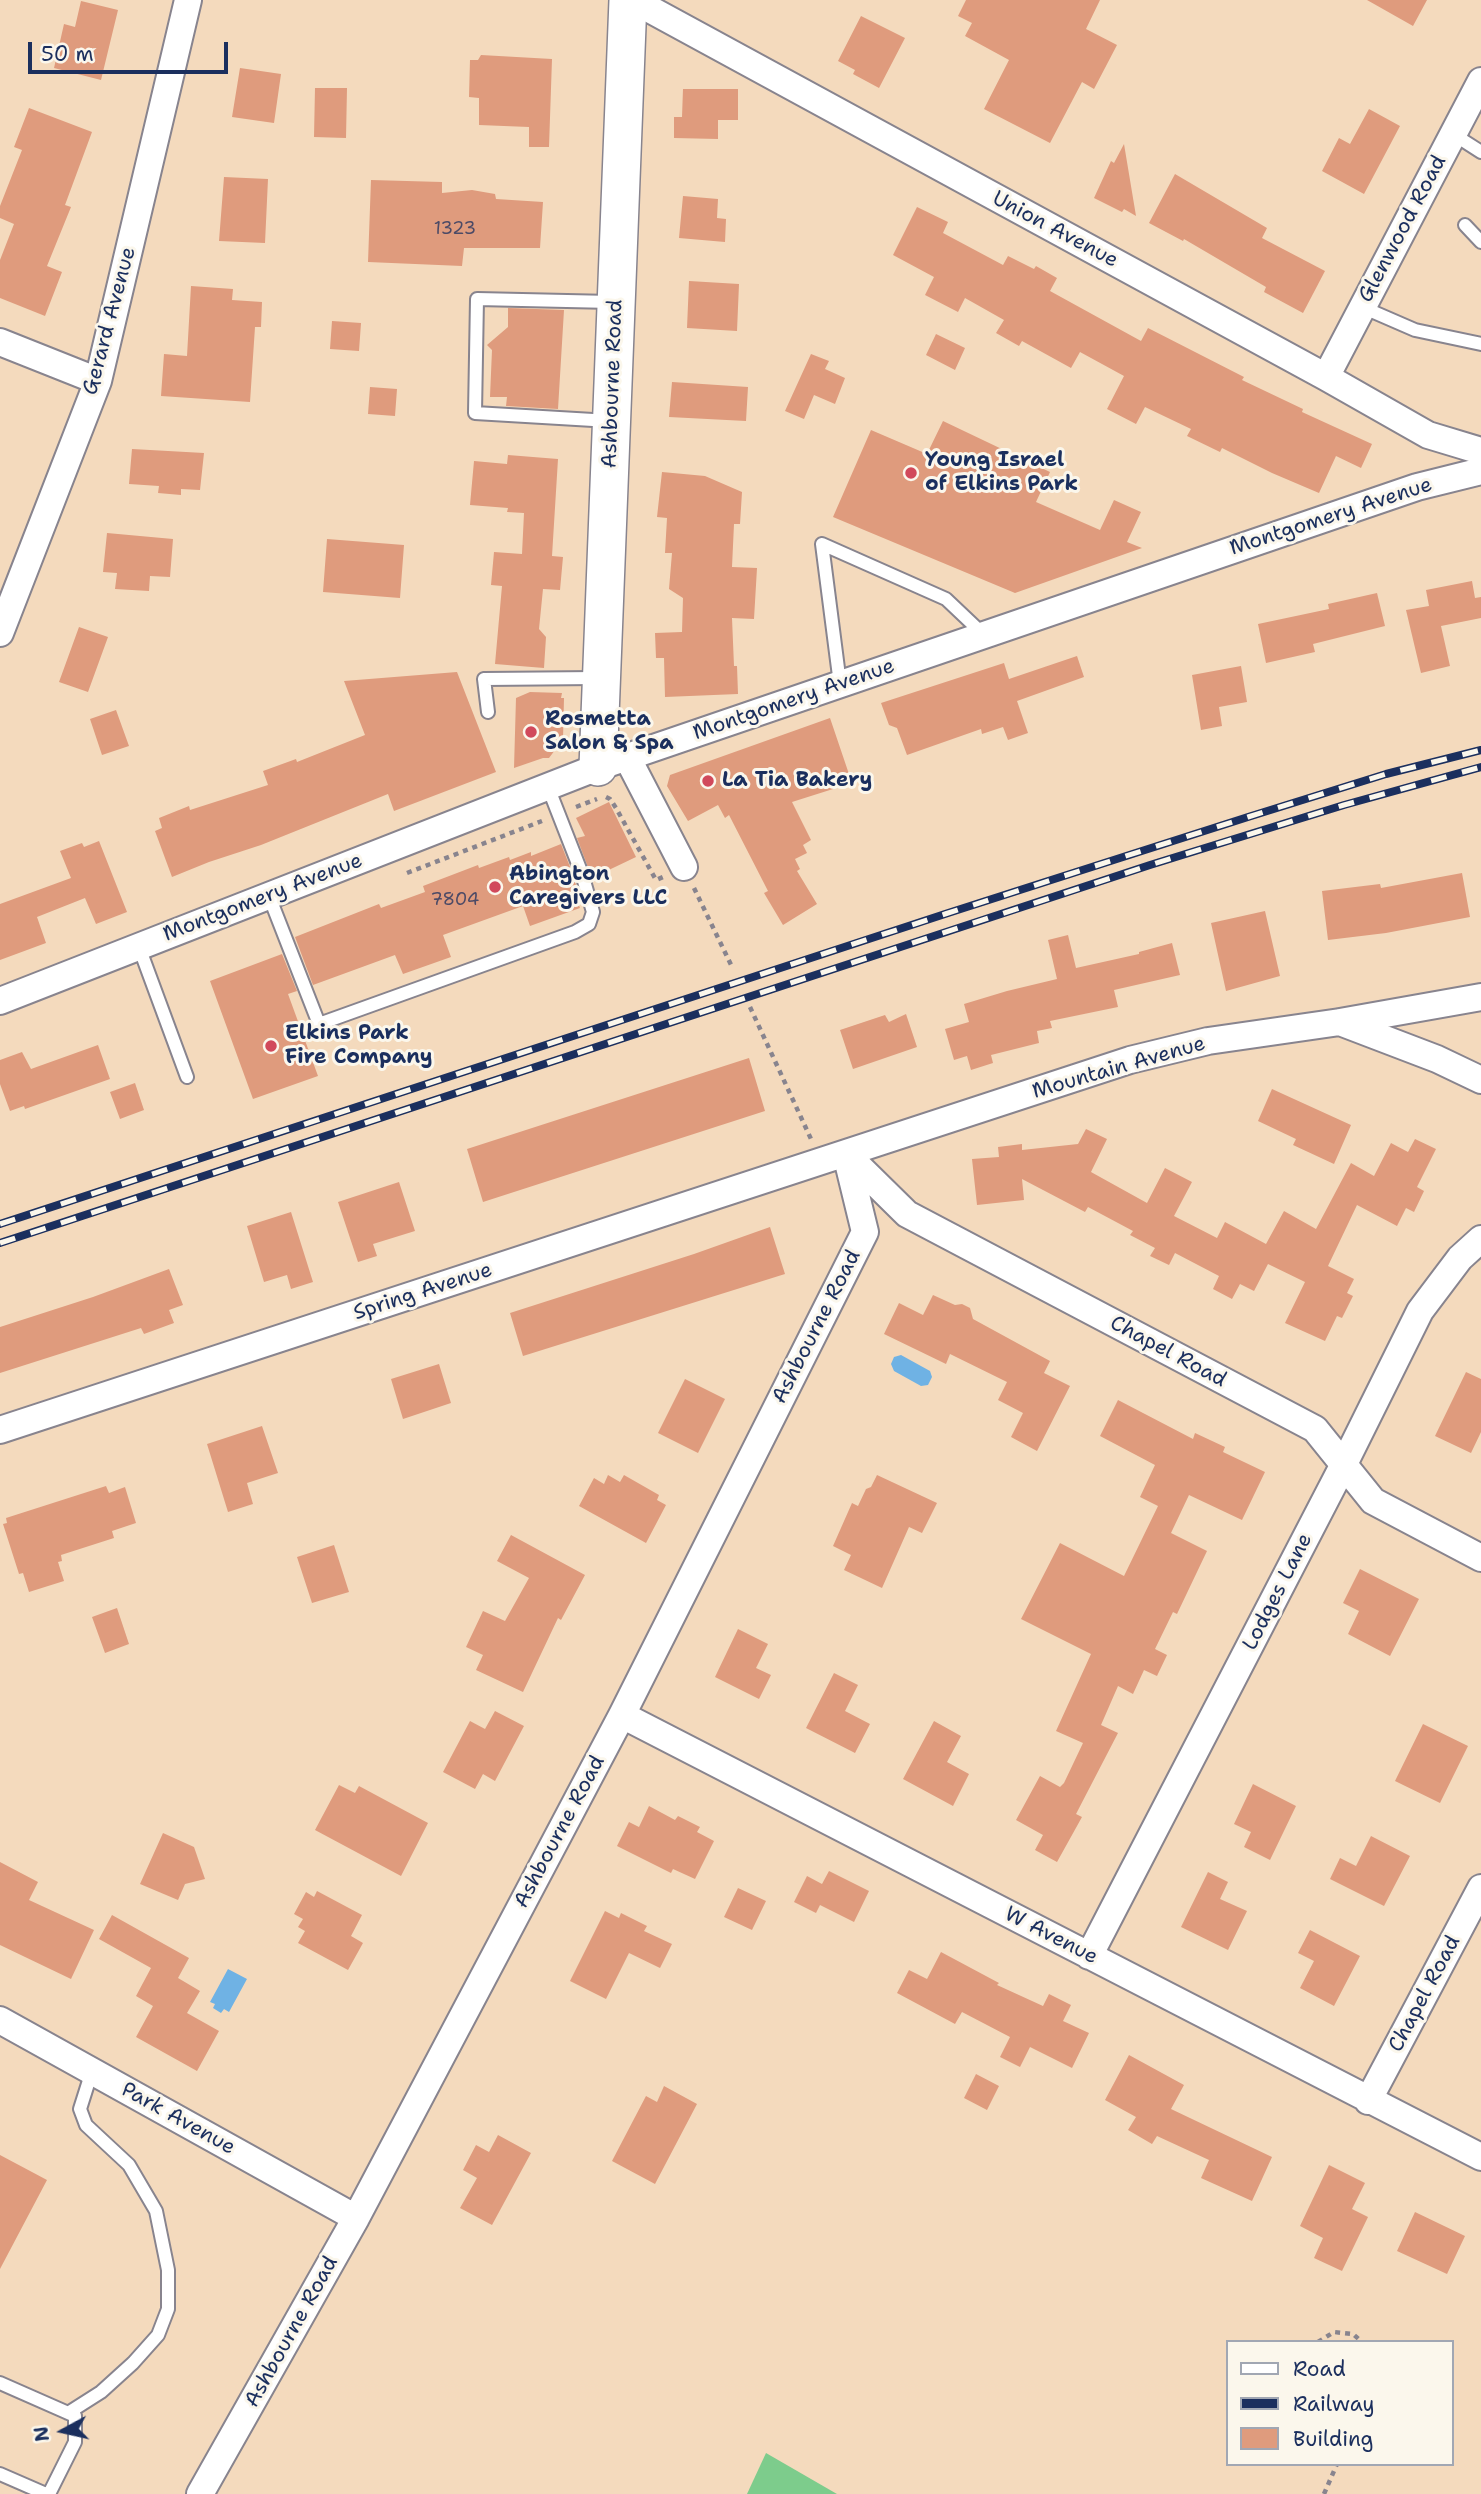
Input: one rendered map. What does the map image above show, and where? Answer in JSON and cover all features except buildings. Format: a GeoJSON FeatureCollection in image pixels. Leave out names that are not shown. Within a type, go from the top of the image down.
{"type":"FeatureCollection","features":[{"type":"Feature","properties":{"kind":"street","name":"Gerard Avenue"},"geometry":{"type":"LineString","coordinates":[[0,633],[98,381],[188,0]]}},
{"type":"Feature","properties":{"kind":"street","name":"Ashbourne Road"},"geometry":{"type":"LineString","coordinates":[[630,0],[601,678],[613,762],[684,867]]}},
{"type":"Feature","properties":{"kind":"street","name":"Union Avenue"},"geometry":{"type":"LineString","coordinates":[[630,0],[1326,377],[1428,435],[1481,452]]}},
{"type":"Feature","properties":{"kind":"street","name":"Glenwood Road"},"geometry":{"type":"LineString","coordinates":[[1326,377],[1481,81]]}},
{"type":"Feature","properties":{"kind":"street"},"geometry":{"type":"LineString","coordinates":[[0,342],[98,381]]}},
{"type":"Feature","properties":{"kind":"street","name":"Montgomery Avenue"},"geometry":{"type":"LineString","coordinates":[[0,1002],[613,762],[1417,487],[1481,471]]}},
{"type":"Feature","properties":{"kind":"street","name":"Mountain Avenue"},"geometry":{"type":"LineString","coordinates":[[834,1158],[1130,1060],[1208,1041],[1340,1022],[1481,997]]}},
{"type":"Feature","properties":{"kind":"street"},"geometry":{"type":"LineString","coordinates":[[1340,1022],[1437,1059],[1481,1080]]}},
{"type":"Feature","properties":{"kind":"street","name":"Ashbourne Road"},"geometry":{"type":"LineString","coordinates":[[200,2494],[356,2218],[622,1715],[865,1232],[834,1158]]}},
{"type":"Feature","properties":{"kind":"street","name":"Spring Avenue"},"geometry":{"type":"LineString","coordinates":[[0,1430],[834,1158]]}},
{"type":"Feature","properties":{"kind":"street","name":"Chapel Road"},"geometry":{"type":"LineString","coordinates":[[834,1158],[907,1214],[1315,1429],[1373,1501],[1481,1558]]}},
{"type":"Feature","properties":{"kind":"street","name":"Lodges Lane"},"geometry":{"type":"LineString","coordinates":[[1089,1956],[1344,1464],[1420,1311],[1460,1258],[1481,1239]]}},
{"type":"Feature","properties":{"kind":"street","name":"W Avenue"},"geometry":{"type":"LineString","coordinates":[[622,1715],[1481,2157]]}},
{"type":"Feature","properties":{"kind":"street","name":"Chapel Road"},"geometry":{"type":"LineString","coordinates":[[1368,2101],[1481,1888]]}},
{"type":"Feature","properties":{"kind":"street","name":"Park Avenue"},"geometry":{"type":"LineString","coordinates":[[0,2020],[356,2218]]}},
{"type":"Feature","properties":{"kind":"lane"},"geometry":{"type":"LineString","coordinates":[[1453,134],[1481,152]]}},
{"type":"Feature","properties":{"kind":"lane"},"geometry":{"type":"LineString","coordinates":[[1465,225],[1481,242]]}},
{"type":"Feature","properties":{"kind":"lane"},"geometry":{"type":"LineString","coordinates":[[611,421],[475,413],[477,299],[616,302]]}},
{"type":"Feature","properties":{"kind":"lane"},"geometry":{"type":"LineString","coordinates":[[1362,307],[1415,330],[1481,344]]}},
{"type":"Feature","properties":{"kind":"lane"},"geometry":{"type":"LineString","coordinates":[[840,684],[822,544],[946,599],[984,635]]}},
{"type":"Feature","properties":{"kind":"lane"},"geometry":{"type":"LineString","coordinates":[[488,712],[484,680],[601,678]]}},
{"type":"Feature","properties":{"kind":"lane"},"geometry":{"type":"LineString","coordinates":[[269,896],[318,1024],[575,932],[589,924],[593,912],[582,874],[548,787]]}},
{"type":"Feature","properties":{"kind":"lane"},"geometry":{"type":"LineString","coordinates":[[139,947],[187,1077]]}},
{"type":"Feature","properties":{"kind":"lane"},"geometry":{"type":"LineString","coordinates":[[68,2413],[101,2392],[132,2363],[158,2335],[168,2309],[168,2270],[156,2211],[129,2165],[86,2125],[80,2109],[92,2071]]}},
{"type":"Feature","properties":{"kind":"lane"},"geometry":{"type":"LineString","coordinates":[[0,2383],[75,2416],[75,2442],[48,2494],[0,2474]]}},
{"type":"Feature","properties":{"kind":"path"},"geometry":{"type":"LineString","coordinates":[[405,874],[603,797],[610,799],[656,880],[684,867],[733,969]]}},
{"type":"Feature","properties":{"kind":"path"},"geometry":{"type":"LineString","coordinates":[[750,1007],[834,1158]]}},
{"type":"Feature","properties":{"kind":"path"},"geometry":{"type":"LineString","coordinates":[[1321,2340],[1334,2332],[1353,2334],[1360,2340]]}},
{"type":"Feature","properties":{"kind":"path"},"geometry":{"type":"LineString","coordinates":[[1324,2494],[1336,2466]]}},
{"type":"Feature","properties":{"kind":"green space"},"geometry":{"type":"Polygon","coordinates":[[[766,2453],[837,2494],[747,2494],[766,2453]]]}},
{"type":"Feature","properties":{"kind":"water"},"geometry":{"type":"Polygon","coordinates":[[[901,1355],[930,1371],[932,1377],[928,1385],[921,1386],[894,1371],[891,1364],[894,1357],[901,1355]]]}},
{"type":"Feature","properties":{"kind":"water"},"geometry":{"type":"Polygon","coordinates":[[[228,1969],[247,1979],[229,2012],[224,2009],[221,2013],[213,2008],[215,2004],[210,2002],[228,1969]]]}},
{"type":"Feature","properties":{"kind":"railway"},"geometry":{"type":"LineString","coordinates":[[0,1224],[1248,817],[1386,774],[1481,750]]}},
{"type":"Feature","properties":{"kind":"railway"},"geometry":{"type":"LineString","coordinates":[[0,1243],[1150,865],[1344,805],[1481,767]]}},
{"type":"Feature","properties":{"kind":"place","name":"Young Israel of Elkins Park"},"geometry":{"type":"Point","coordinates":[911,473]}},
{"type":"Feature","properties":{"kind":"place","name":"Rosmetta Salon & Spa"},"geometry":{"type":"Point","coordinates":[531,732]}},
{"type":"Feature","properties":{"kind":"place","name":"La Tia Bakery"},"geometry":{"type":"Point","coordinates":[708,781]}},
{"type":"Feature","properties":{"kind":"place","name":"Abington Caregivers LLC"},"geometry":{"type":"Point","coordinates":[495,887]}},
{"type":"Feature","properties":{"kind":"place","name":"Elkins Park Fire Company"},"geometry":{"type":"Point","coordinates":[271,1046]}}]}
